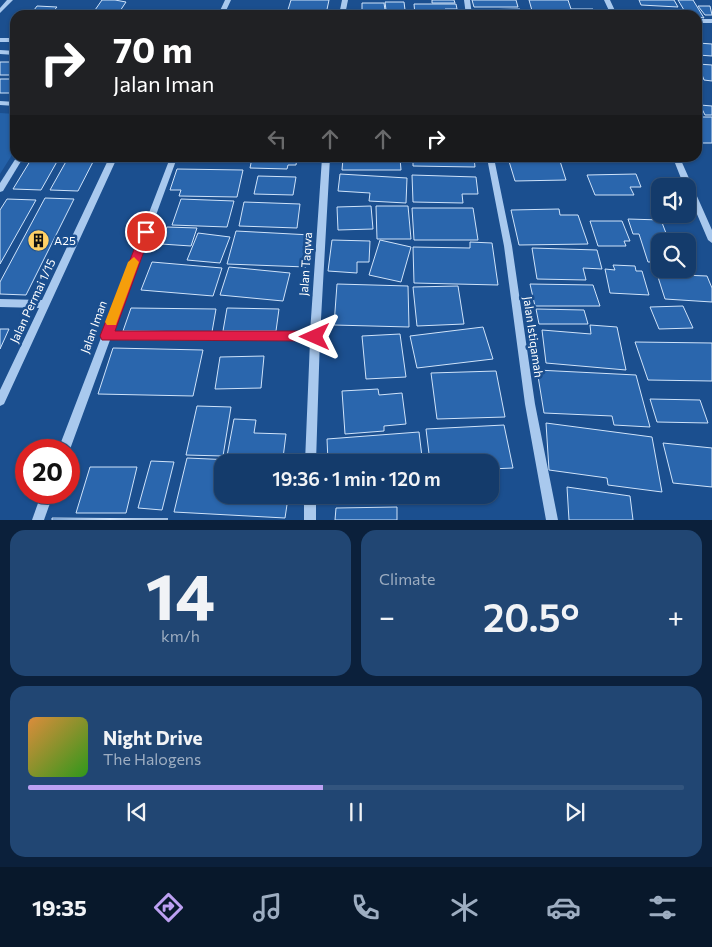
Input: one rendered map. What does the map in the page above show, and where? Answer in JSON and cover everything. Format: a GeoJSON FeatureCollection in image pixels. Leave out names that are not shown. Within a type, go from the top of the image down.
{"type":"FeatureCollection","features":[{"type":"Feature","properties":{"kind":"street"},"geometry":{"type":"LineString","coordinates":[[0,11],[10,0]]}},
{"type":"Feature","properties":{"kind":"street"},"geometry":{"type":"LineString","coordinates":[[0,189],[17,162]]}},
{"type":"Feature","properties":{"kind":"street","name":"Jalan Permai 1/15"},"geometry":{"type":"LineString","coordinates":[[0,401],[111,162]]}},
{"type":"Feature","properties":{"kind":"street","name":"Jalan Iman"},"geometry":{"type":"LineString","coordinates":[[68,439],[171,162]]}},
{"type":"Feature","properties":{"kind":"street","name":"Jalan Taqwa"},"geometry":{"type":"LineString","coordinates":[[311,454],[315,337],[326,162]]}},
{"type":"Feature","properties":{"kind":"street","name":"Jalan Istiqamah"},"geometry":{"type":"LineString","coordinates":[[491,162],[508,246],[530,404],[552,520]]}},
{"type":"Feature","properties":{"kind":"street"},"geometry":{"type":"LineString","coordinates":[[678,162],[712,240]]}},
{"type":"Feature","properties":{"kind":"street"},"geometry":{"type":"LineString","coordinates":[[0,303],[45,304]]}},
{"type":"Feature","properties":{"kind":"street"},"geometry":{"type":"LineString","coordinates":[[106,336],[315,337]]}},
{"type":"Feature","properties":{"kind":"street"},"geometry":{"type":"LineString","coordinates":[[38,520],[44,504]]}},
{"type":"Feature","properties":{"kind":"street"},"geometry":{"type":"LineString","coordinates":[[310,504],[310,520]]}},
{"type":"Feature","properties":{"kind":"shaded area"},"geometry":{"type":"Polygon","coordinates":[[[0,113],[10,114],[10,158],[0,174],[0,113]]]}},
{"type":"Feature","properties":{"kind":"building"},"geometry":{"type":"Polygon","coordinates":[[[102,0],[126,2],[121,10],[95,10],[102,0]]]}},
{"type":"Feature","properties":{"kind":"building"},"geometry":{"type":"Polygon","coordinates":[[[291,0],[329,0],[327,10],[288,10],[291,0]]]}},
{"type":"Feature","properties":{"kind":"building"},"geometry":{"type":"Polygon","coordinates":[[[432,0],[454,0],[455,3],[432,3],[432,0]]]}},
{"type":"Feature","properties":{"kind":"building"},"geometry":{"type":"Polygon","coordinates":[[[472,0],[516,0],[518,7],[474,7],[472,0]]]}},
{"type":"Feature","properties":{"kind":"building"},"geometry":{"type":"Polygon","coordinates":[[[529,0],[568,0],[571,9],[594,10],[532,10],[529,0]]]}},
{"type":"Feature","properties":{"kind":"building"},"geometry":{"type":"Polygon","coordinates":[[[639,0],[674,0],[678,7],[641,5],[639,0]]]}},
{"type":"Feature","properties":{"kind":"building"},"geometry":{"type":"Polygon","coordinates":[[[678,0],[693,0],[699,10],[684,10],[678,0]]]}},
{"type":"Feature","properties":{"kind":"building"},"geometry":{"type":"Polygon","coordinates":[[[385,2],[404,2],[405,10],[386,10],[385,2]]]}},
{"type":"Feature","properties":{"kind":"building"},"geometry":{"type":"Polygon","coordinates":[[[362,3],[384,3],[385,10],[362,10],[362,3]]]}},
{"type":"Feature","properties":{"kind":"building"},"geometry":{"type":"Polygon","coordinates":[[[414,4],[456,4],[457,9],[445,10],[415,10],[414,4]]]}},
{"type":"Feature","properties":{"kind":"building"},"geometry":{"type":"Polygon","coordinates":[[[37,6],[57,7],[54,10],[34,10],[37,6]]]}},
{"type":"Feature","properties":{"kind":"building"},"geometry":{"type":"Polygon","coordinates":[[[698,6],[710,6],[712,15],[705,15],[698,6]]]}},
{"type":"Feature","properties":{"kind":"building"},"geometry":{"type":"Polygon","coordinates":[[[520,9],[520,10],[477,10],[520,9]]]}},
{"type":"Feature","properties":{"kind":"building"},"geometry":{"type":"Polygon","coordinates":[[[702,43],[712,44],[712,56],[702,55],[702,43]]]}},
{"type":"Feature","properties":{"kind":"building"},"geometry":{"type":"Polygon","coordinates":[[[0,62],[10,62],[10,75],[0,75],[0,62]]]}},
{"type":"Feature","properties":{"kind":"building"},"geometry":{"type":"Polygon","coordinates":[[[702,64],[712,65],[712,81],[704,80],[702,64]]]}},
{"type":"Feature","properties":{"kind":"building"},"geometry":{"type":"Polygon","coordinates":[[[0,79],[10,79],[10,93],[0,93],[0,79]]]}},
{"type":"Feature","properties":{"kind":"building"},"geometry":{"type":"Polygon","coordinates":[[[702,105],[712,106],[712,115],[705,115],[702,105]]]}},
{"type":"Feature","properties":{"kind":"building"},"geometry":{"type":"Polygon","coordinates":[[[702,117],[712,117],[712,143],[702,143],[702,117]]]}},
{"type":"Feature","properties":{"kind":"building"},"geometry":{"type":"Polygon","coordinates":[[[30,162],[57,162],[41,190],[13,189],[30,162]]]}},
{"type":"Feature","properties":{"kind":"building"},"geometry":{"type":"Polygon","coordinates":[[[66,162],[93,162],[78,191],[50,190],[66,162]]]}},
{"type":"Feature","properties":{"kind":"building"},"geometry":{"type":"Polygon","coordinates":[[[251,162],[296,162],[296,165],[288,165],[287,169],[250,168],[251,162]]]}},
{"type":"Feature","properties":{"kind":"building"},"geometry":{"type":"Polygon","coordinates":[[[343,162],[400,162],[401,170],[342,170],[343,162]]]}},
{"type":"Feature","properties":{"kind":"building"},"geometry":{"type":"Polygon","coordinates":[[[413,162],[474,162],[475,167],[413,166],[413,162]]]}},
{"type":"Feature","properties":{"kind":"building"},"geometry":{"type":"Polygon","coordinates":[[[509,162],[560,162],[566,180],[515,181],[509,162]]]}},
{"type":"Feature","properties":{"kind":"building"},"geometry":{"type":"Polygon","coordinates":[[[177,169],[243,170],[237,197],[179,196],[181,190],[170,190],[177,169]]]}},
{"type":"Feature","properties":{"kind":"building"},"geometry":{"type":"Polygon","coordinates":[[[340,174],[407,178],[406,203],[369,201],[370,193],[338,191],[340,174]]]}},
{"type":"Feature","properties":{"kind":"building"},"geometry":{"type":"Polygon","coordinates":[[[636,174],[641,187],[630,187],[634,195],[595,195],[587,175],[636,174]]]}},
{"type":"Feature","properties":{"kind":"building"},"geometry":{"type":"Polygon","coordinates":[[[412,175],[476,177],[478,194],[462,194],[463,203],[413,202],[412,175]]]}},
{"type":"Feature","properties":{"kind":"building"},"geometry":{"type":"Polygon","coordinates":[[[258,176],[296,177],[293,195],[254,194],[258,176]]]}},
{"type":"Feature","properties":{"kind":"building","name":"A25"},"geometry":{"type":"Polygon","coordinates":[[[45,198],[74,199],[26,295],[0,294],[0,282],[45,198]]]}},
{"type":"Feature","properties":{"kind":"building"},"geometry":{"type":"Polygon","coordinates":[[[7,199],[36,200],[0,264],[0,210],[7,199]]]}},
{"type":"Feature","properties":{"kind":"building"},"geometry":{"type":"Polygon","coordinates":[[[181,199],[234,201],[227,227],[172,225],[181,199]]]}},
{"type":"Feature","properties":{"kind":"building"},"geometry":{"type":"Polygon","coordinates":[[[244,202],[300,204],[297,228],[239,226],[244,202]]]}},
{"type":"Feature","properties":{"kind":"building"},"geometry":{"type":"Polygon","coordinates":[[[371,206],[373,229],[338,230],[337,207],[371,206]]]}},
{"type":"Feature","properties":{"kind":"building"},"geometry":{"type":"Polygon","coordinates":[[[376,206],[408,206],[411,239],[377,239],[376,206]]]}},
{"type":"Feature","properties":{"kind":"building"},"geometry":{"type":"Polygon","coordinates":[[[412,208],[473,208],[478,240],[414,240],[412,208]]]}},
{"type":"Feature","properties":{"kind":"building"},"geometry":{"type":"Polygon","coordinates":[[[559,209],[560,215],[578,215],[588,244],[519,245],[511,210],[559,209]]]}},
{"type":"Feature","properties":{"kind":"building"},"geometry":{"type":"Polygon","coordinates":[[[628,219],[651,220],[651,223],[662,223],[666,233],[651,233],[651,262],[648,262],[639,234],[633,234],[628,219]]]}},
{"type":"Feature","properties":{"kind":"building"},"geometry":{"type":"Polygon","coordinates":[[[590,221],[622,221],[630,241],[624,241],[626,246],[598,246],[590,221]]]}},
{"type":"Feature","properties":{"kind":"building"},"geometry":{"type":"Polygon","coordinates":[[[167,227],[197,228],[191,246],[161,244],[167,227]]]}},
{"type":"Feature","properties":{"kind":"building"},"geometry":{"type":"Polygon","coordinates":[[[236,231],[311,235],[306,267],[227,264],[236,231]]]}},
{"type":"Feature","properties":{"kind":"building"},"geometry":{"type":"Polygon","coordinates":[[[198,233],[230,237],[220,263],[187,260],[198,233]]]}},
{"type":"Feature","properties":{"kind":"building"},"geometry":{"type":"Polygon","coordinates":[[[332,240],[370,241],[369,262],[357,262],[357,273],[328,271],[332,240]]]}},
{"type":"Feature","properties":{"kind":"building"},"geometry":{"type":"Polygon","coordinates":[[[380,240],[411,247],[401,282],[369,275],[380,240]]]}},
{"type":"Feature","properties":{"kind":"building"},"geometry":{"type":"Polygon","coordinates":[[[470,242],[492,243],[498,285],[414,283],[413,247],[470,248],[470,242]]]}},
{"type":"Feature","properties":{"kind":"building"},"geometry":{"type":"Polygon","coordinates":[[[532,248],[597,250],[602,269],[583,268],[586,280],[537,279],[532,248]]]}},
{"type":"Feature","properties":{"kind":"building"},"geometry":{"type":"Polygon","coordinates":[[[152,262],[222,268],[213,296],[141,290],[152,262]]]}},
{"type":"Feature","properties":{"kind":"building"},"geometry":{"type":"Polygon","coordinates":[[[613,265],[635,266],[636,271],[642,271],[649,295],[610,293],[605,269],[615,270],[613,265]]]}},
{"type":"Feature","properties":{"kind":"building"},"geometry":{"type":"Polygon","coordinates":[[[229,267],[290,273],[283,301],[220,295],[229,267]]]}},
{"type":"Feature","properties":{"kind":"building"},"geometry":{"type":"Polygon","coordinates":[[[696,276],[707,276],[712,288],[712,302],[665,299],[658,278],[696,278],[696,276]]]}},
{"type":"Feature","properties":{"kind":"building"},"geometry":{"type":"Polygon","coordinates":[[[337,284],[408,286],[409,327],[334,325],[337,284]]]}},
{"type":"Feature","properties":{"kind":"building"},"geometry":{"type":"Polygon","coordinates":[[[530,284],[593,285],[600,306],[535,306],[530,284]]]}},
{"type":"Feature","properties":{"kind":"building"},"geometry":{"type":"Polygon","coordinates":[[[458,286],[464,324],[417,326],[413,287],[458,286]]]}},
{"type":"Feature","properties":{"kind":"building"},"geometry":{"type":"Polygon","coordinates":[[[683,306],[693,328],[659,329],[650,307],[683,306]]]}},
{"type":"Feature","properties":{"kind":"building"},"geometry":{"type":"Polygon","coordinates":[[[131,308],[216,309],[212,332],[123,331],[131,308]]]}},
{"type":"Feature","properties":{"kind":"building"},"geometry":{"type":"Polygon","coordinates":[[[227,308],[279,309],[276,331],[223,331],[227,308]]]}},
{"type":"Feature","properties":{"kind":"building"},"geometry":{"type":"Polygon","coordinates":[[[536,309],[584,310],[588,324],[539,324],[536,309]]]}},
{"type":"Feature","properties":{"kind":"building"},"geometry":{"type":"Polygon","coordinates":[[[590,325],[617,327],[626,370],[546,363],[542,330],[591,334],[590,325]]]}},
{"type":"Feature","properties":{"kind":"building"},"geometry":{"type":"Polygon","coordinates":[[[483,327],[493,359],[417,368],[410,336],[483,327]]]}},
{"type":"Feature","properties":{"kind":"building"},"geometry":{"type":"Polygon","coordinates":[[[0,329],[9,329],[0,349],[0,329]]]}},
{"type":"Feature","properties":{"kind":"building"},"geometry":{"type":"Polygon","coordinates":[[[400,334],[406,377],[366,379],[362,336],[400,334]]]}},
{"type":"Feature","properties":{"kind":"building"},"geometry":{"type":"Polygon","coordinates":[[[635,342],[712,343],[712,381],[648,380],[635,342]]]}},
{"type":"Feature","properties":{"kind":"building"},"geometry":{"type":"Polygon","coordinates":[[[113,348],[203,350],[193,396],[98,394],[113,348]]]}},
{"type":"Feature","properties":{"kind":"building"},"geometry":{"type":"Polygon","coordinates":[[[264,356],[261,388],[215,389],[220,357],[264,356]]]}},
{"type":"Feature","properties":{"kind":"building"},"geometry":{"type":"Polygon","coordinates":[[[537,370],[636,375],[650,427],[614,425],[612,416],[544,413],[537,370]]]}},
{"type":"Feature","properties":{"kind":"building"},"geometry":{"type":"Polygon","coordinates":[[[496,371],[505,417],[437,419],[431,373],[496,371]]]}},
{"type":"Feature","properties":{"kind":"building"},"geometry":{"type":"Polygon","coordinates":[[[378,389],[379,395],[402,393],[406,424],[384,426],[384,431],[345,434],[342,391],[378,389]]]}},
{"type":"Feature","properties":{"kind":"building"},"geometry":{"type":"Polygon","coordinates":[[[650,399],[700,400],[708,423],[657,422],[650,399]]]}},
{"type":"Feature","properties":{"kind":"building"},"geometry":{"type":"Polygon","coordinates":[[[197,406],[231,407],[223,454],[214,454],[214,456],[186,455],[197,406]]]}},
{"type":"Feature","properties":{"kind":"building"},"geometry":{"type":"Polygon","coordinates":[[[234,419],[256,420],[254,433],[286,434],[284,454],[227,454],[234,419]]]}},
{"type":"Feature","properties":{"kind":"building"},"geometry":{"type":"Polygon","coordinates":[[[546,423],[652,437],[662,492],[608,485],[607,478],[549,470],[546,423]]]}},
{"type":"Feature","properties":{"kind":"building"},"geometry":{"type":"Polygon","coordinates":[[[504,425],[513,468],[499,469],[499,454],[429,454],[426,429],[504,425]]]}},
{"type":"Feature","properties":{"kind":"building"},"geometry":{"type":"Polygon","coordinates":[[[419,432],[422,454],[328,454],[327,439],[419,432]]]}},
{"type":"Feature","properties":{"kind":"building"},"geometry":{"type":"Polygon","coordinates":[[[663,443],[712,448],[712,487],[673,483],[663,443]]]}},
{"type":"Feature","properties":{"kind":"building"},"geometry":{"type":"Polygon","coordinates":[[[187,458],[214,459],[214,504],[287,504],[285,518],[174,512],[187,458]]]}},
{"type":"Feature","properties":{"kind":"building"},"geometry":{"type":"Polygon","coordinates":[[[151,461],[174,462],[162,510],[138,508],[151,461]]]}},
{"type":"Feature","properties":{"kind":"building"},"geometry":{"type":"Polygon","coordinates":[[[90,467],[137,467],[126,513],[76,513],[90,467]]]}},
{"type":"Feature","properties":{"kind":"building"},"geometry":{"type":"Polygon","coordinates":[[[567,487],[630,496],[633,520],[569,520],[567,487]]]}},
{"type":"Feature","properties":{"kind":"building"},"geometry":{"type":"Polygon","coordinates":[[[397,507],[397,520],[335,520],[336,508],[397,507]]]}},
{"type":"Feature","properties":{"kind":"building"},"geometry":{"type":"Polygon","coordinates":[[[52,518],[168,519],[52,520],[52,518]]]}},
{"type":"Feature","properties":{"kind":"slow traffic"},"geometry":{"type":"LineString","coordinates":[[111,322],[134,262]]}},
{"type":"Feature","properties":{"kind":"place","name":"A25"},"geometry":{"type":"Point","coordinates":[38,241]}},
{"type":"Feature","properties":{"kind":"route"},"geometry":{"type":"LineString","coordinates":[[146,232],[106,336],[315,337]]}}]}
